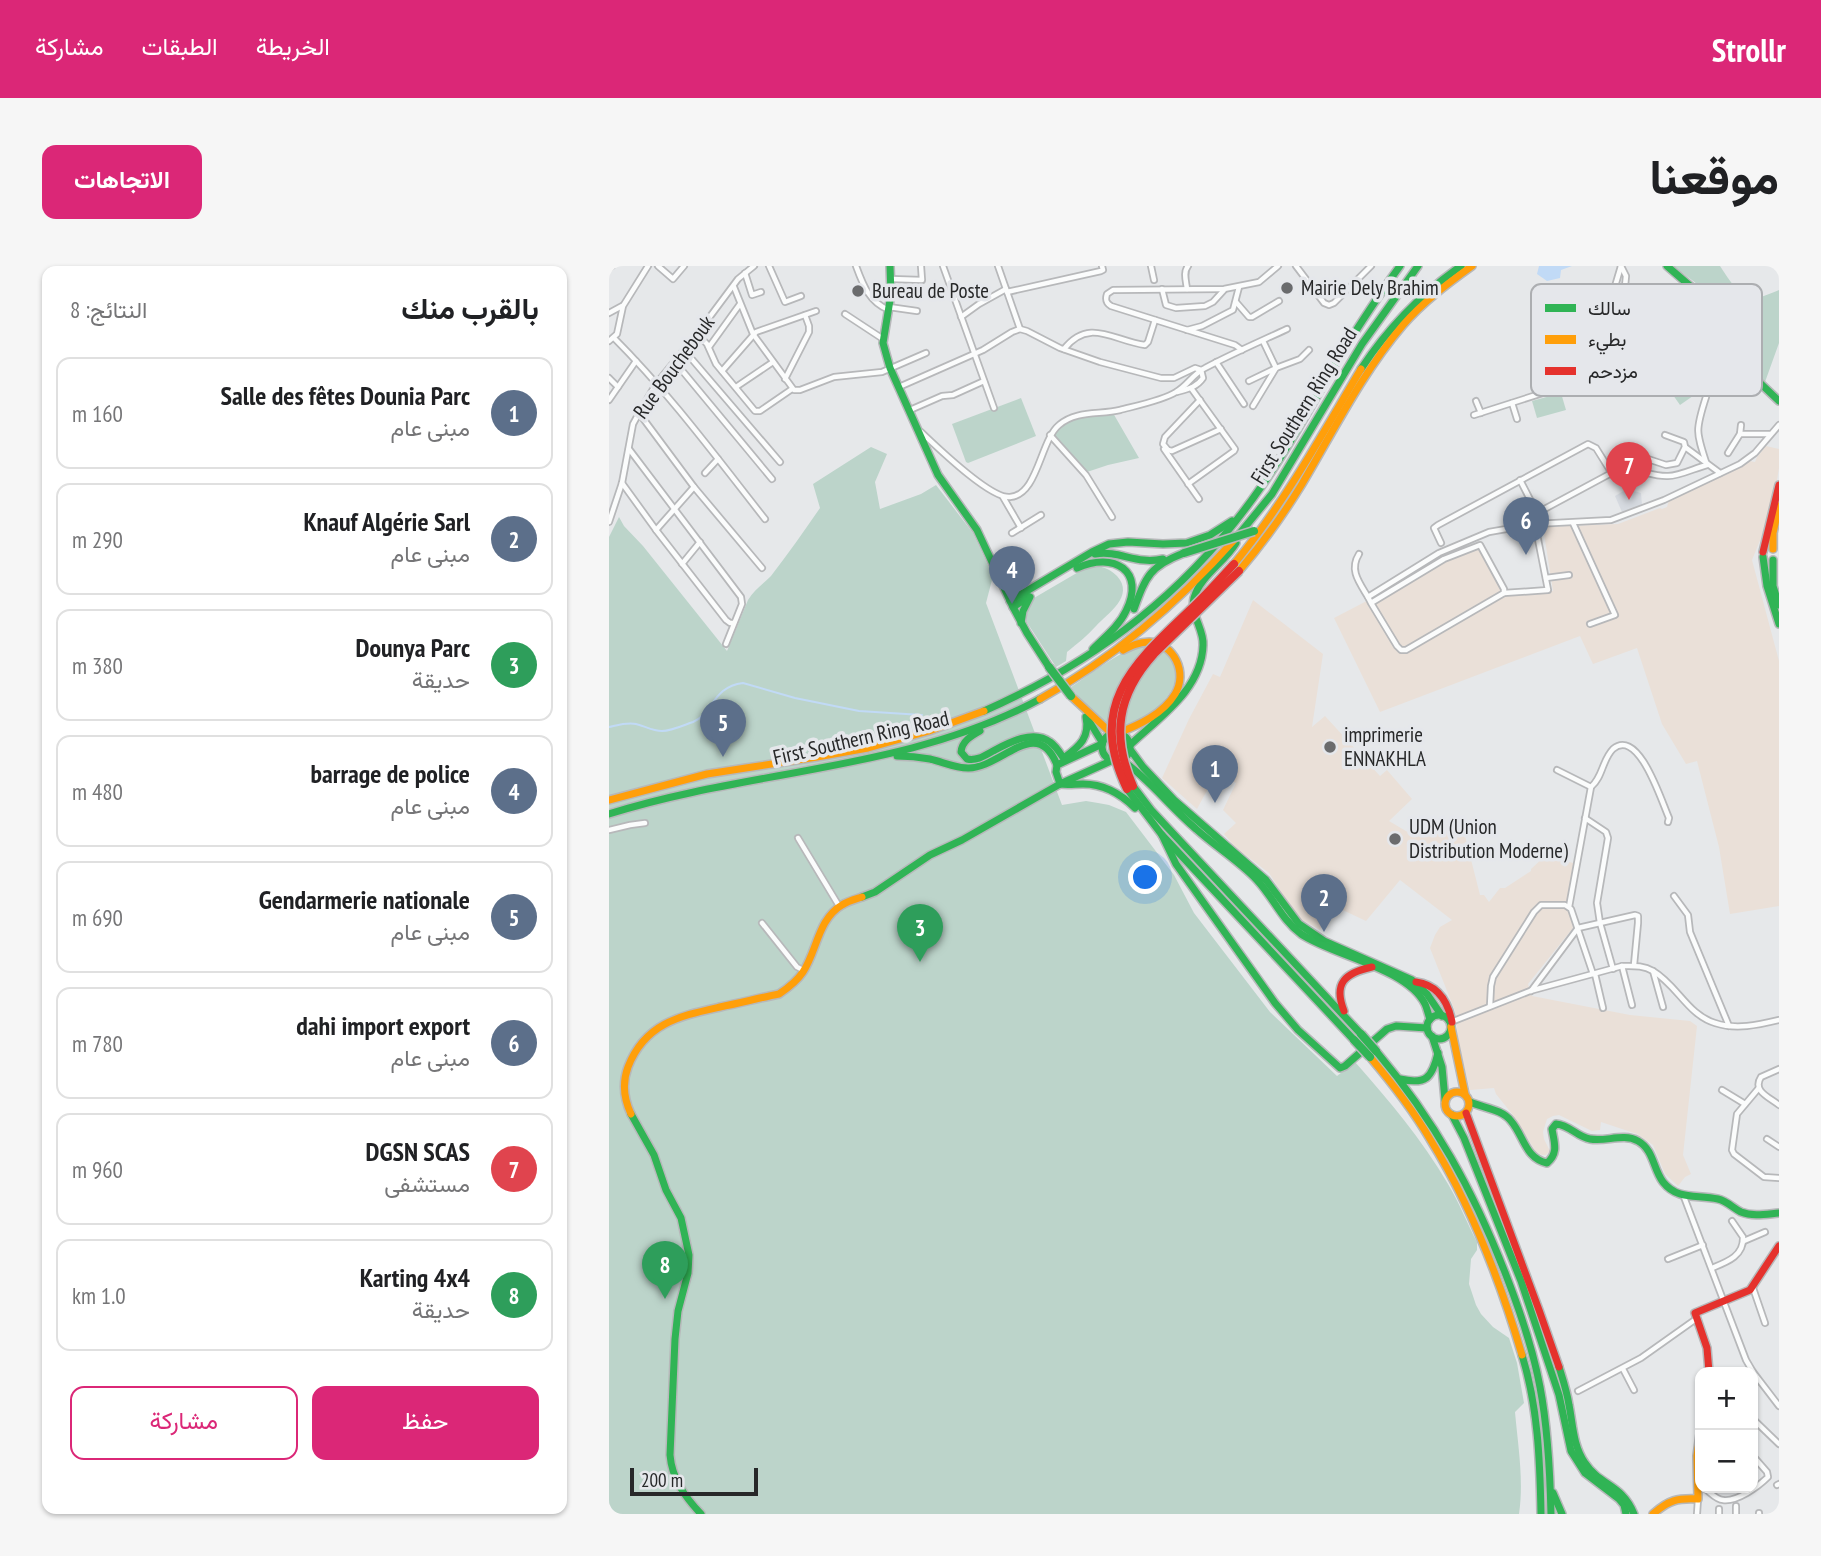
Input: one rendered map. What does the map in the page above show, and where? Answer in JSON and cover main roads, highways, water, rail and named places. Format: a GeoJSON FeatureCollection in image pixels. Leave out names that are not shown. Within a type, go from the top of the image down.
{"type":"FeatureCollection","features":[{"type":"Feature","properties":{"kind":"main road"},"geometry":{"type":"LineString","coordinates":[[890,266],[889,309],[883,339],[884,352],[898,387],[941,482],[977,530],[1021,623],[1049,667],[1078,704],[1102,743],[1103,752],[1109,759],[1137,769],[1199,833],[1256,879],[1295,929],[1317,944],[1401,980],[1414,989],[1426,1004],[1444,1075],[1446,1109],[1464,1138],[1521,1281],[1559,1395],[1571,1451],[1580,1468],[1619,1499],[1626,1514]]}},
{"type":"Feature","properties":{"kind":"main road","name":"First Southern Ring Road"},"geometry":{"type":"LineString","coordinates":[[609,800],[666,783],[749,767],[834,755],[927,732],[1020,697],[1079,663],[1129,627],[1173,590],[1220,541],[1251,503],[1295,435],[1359,326],[1400,266]]}},
{"type":"Feature","properties":{"kind":"main road"},"geometry":{"type":"LineString","coordinates":[[1236,568],[1273,514],[1366,361],[1448,266]]}},
{"type":"Feature","properties":{"kind":"main road"},"geometry":{"type":"LineString","coordinates":[[1429,290],[1461,266]]}},
{"type":"Feature","properties":{"kind":"main road"},"geometry":{"type":"LineString","coordinates":[[1472,266],[1429,299],[1392,338],[1347,404],[1292,499],[1267,536],[1138,661],[1123,682],[1114,711],[1112,741],[1117,766],[1147,816],[1162,835],[1400,1079],[1457,1164],[1496,1246],[1525,1328],[1537,1372],[1546,1423],[1551,1514]]}},
{"type":"Feature","properties":{"kind":"main road"},"geometry":{"type":"LineString","coordinates":[[1667,267],[1687,284]]}},
{"type":"Feature","properties":{"kind":"main road","name":"First Southern Ring Road"},"geometry":{"type":"LineString","coordinates":[[609,814],[694,791],[861,760],[938,741],[1020,709],[1091,669],[1138,634],[1180,597],[1272,494],[1361,344],[1417,268]]}},
{"type":"Feature","properties":{"kind":"main road"},"geometry":{"type":"LineString","coordinates":[[1762,385],[1779,401]]}},
{"type":"Feature","properties":{"kind":"main road"},"geometry":{"type":"LineString","coordinates":[[1779,485],[1767,586],[1779,624]]}},
{"type":"Feature","properties":{"kind":"main road"},"geometry":{"type":"LineString","coordinates":[[1005,592],[1028,594],[1109,544],[1179,544],[1202,539],[1224,526],[1251,503]]}},
{"type":"Feature","properties":{"kind":"main road"},"geometry":{"type":"LineString","coordinates":[[1779,506],[1772,555],[1773,586],[1779,605]]}},
{"type":"Feature","properties":{"kind":"main road"},"geometry":{"type":"LineString","coordinates":[[1079,663],[1131,615],[1141,587],[1158,564],[1254,531],[1273,514]]}},
{"type":"Feature","properties":{"kind":"main road"},"geometry":{"type":"LineString","coordinates":[[701,1514],[687,1500],[670,1464],[673,1353],[678,1312],[689,1269],[688,1248],[680,1217],[666,1190],[656,1158],[630,1114],[624,1088],[626,1073],[636,1051],[665,1023],[683,1014],[779,994],[791,986],[804,971],[827,919],[840,906],[875,892],[930,855],[962,840],[1060,784],[1125,757],[1129,747],[1179,701],[1192,682],[1203,648],[1201,632],[1193,611],[1195,594],[1232,550],[1239,534]]}},
{"type":"Feature","properties":{"kind":"main road"},"geometry":{"type":"LineString","coordinates":[[1084,557],[1106,552],[1139,561],[1168,559]]}},
{"type":"Feature","properties":{"kind":"main road"},"geometry":{"type":"LineString","coordinates":[[1011,604],[1087,562],[1106,559],[1127,573],[1133,590],[1127,611],[1108,634]]}},
{"type":"Feature","properties":{"kind":"main road"},"geometry":{"type":"LineString","coordinates":[[1021,623],[1028,594]]}},
{"type":"Feature","properties":{"kind":"main road"},"geometry":{"type":"LineString","coordinates":[[1059,765],[1102,743],[1107,736],[1146,720],[1171,700],[1180,681],[1179,665],[1173,655],[1152,643],[1144,642],[1091,669]]}},
{"type":"Feature","properties":{"kind":"main road"},"geometry":{"type":"LineString","coordinates":[[1078,704],[1115,733],[1126,737],[1129,747],[1163,790],[1262,875],[1287,912],[1302,927],[1415,982],[1451,1024]]}},
{"type":"Feature","properties":{"kind":"main road"},"geometry":{"type":"LineString","coordinates":[[1020,709],[970,737],[961,747],[960,753],[967,760],[975,760],[1026,737],[1048,740],[1059,765],[1060,784]]}},
{"type":"Feature","properties":{"kind":"main road"},"geometry":{"type":"LineString","coordinates":[[1041,794],[1059,765],[1085,739],[1089,726],[1086,717]]}},
{"type":"Feature","properties":{"kind":"main road"},"geometry":{"type":"LineString","coordinates":[[861,760],[908,756],[974,768],[1033,743],[1043,744],[1059,765]]}},
{"type":"Feature","properties":{"kind":"main road"},"geometry":{"type":"LineString","coordinates":[[1060,784],[1105,787],[1121,795],[1147,816]]}},
{"type":"Feature","properties":{"kind":"main road"},"geometry":{"type":"LineString","coordinates":[[1130,787],[1350,1022]]}},
{"type":"Feature","properties":{"kind":"main road"},"geometry":{"type":"LineString","coordinates":[[1162,835],[1176,864],[1275,1003],[1298,1030],[1340,1068],[1387,1029],[1396,1026],[1430,1028]]}},
{"type":"Feature","properties":{"kind":"main road"},"geometry":{"type":"LineString","coordinates":[[1358,1037],[1340,1001],[1340,987],[1352,972],[1372,967]]}},
{"type":"Feature","properties":{"kind":"main road"},"geometry":{"type":"LineString","coordinates":[[1415,982],[1426,983],[1438,992],[1449,1008],[1467,1104],[1548,1335],[1568,1400],[1580,1456],[1596,1476],[1624,1494],[1634,1514]]}},
{"type":"Feature","properties":{"kind":"main road"},"geometry":{"type":"LineString","coordinates":[[1430,1028],[1437,1015],[1442,1016]]}},
{"type":"Feature","properties":{"kind":"main road"},"geometry":{"type":"LineString","coordinates":[[1430,1028],[1437,1038],[1443,1038],[1451,1024]]}},
{"type":"Feature","properties":{"kind":"main road"},"geometry":{"type":"LineString","coordinates":[[1400,1079],[1413,1083],[1426,1080],[1434,1070],[1438,1053]]}},
{"type":"Feature","properties":{"kind":"main road"},"geometry":{"type":"LineString","coordinates":[[1373,1054],[1438,1150],[1466,1202],[1507,1308],[1528,1379],[1538,1434],[1541,1513]]}},
{"type":"Feature","properties":{"kind":"main road"},"geometry":{"type":"LineString","coordinates":[[1445,1101],[1458,1091],[1467,1104],[1506,1115],[1532,1157],[1539,1162],[1547,1163],[1555,1156],[1552,1129],[1559,1123],[1592,1139],[1622,1136],[1643,1144],[1652,1155],[1664,1183],[1684,1197],[1722,1200],[1747,1214],[1778,1215]]}},
{"type":"Feature","properties":{"kind":"main road"},"geometry":{"type":"LineString","coordinates":[[1452,1115],[1457,1116],[1467,1104]]}},
{"type":"Feature","properties":{"kind":"main road"},"geometry":{"type":"LineString","coordinates":[[1709,1367],[1695,1315],[1753,1288],[1779,1246]]}},
{"type":"Feature","properties":{"kind":"main road"},"geometry":{"type":"LineString","coordinates":[[1551,1487],[1562,1514]]}},
{"type":"Feature","properties":{"kind":"main road"},"geometry":{"type":"LineString","coordinates":[[1653,1514],[1671,1499],[1697,1499],[1699,1493]]}},
{"type":"Feature","properties":{"kind":"water"},"geometry":{"type":"Polygon","coordinates":[[[1539,266],[1572,266],[1561,270],[1560,278],[1547,281],[1537,274],[1539,266]]]}},
{"type":"Feature","properties":{"kind":"waterway"},"geometry":{"type":"LineString","coordinates":[[609,727],[629,723],[658,731],[678,728],[700,718],[725,690],[743,683],[795,698],[859,711],[922,715]]}},
{"type":"Feature","properties":{"kind":"place","name":"Mairie Dely Brahim"},"geometry":{"type":"Point","coordinates":[1287,288]}},
{"type":"Feature","properties":{"kind":"place","name":"Bureau de Poste"},"geometry":{"type":"Point","coordinates":[858,291]}},
{"type":"Feature","properties":{"kind":"place","name":"DGSN SCAS"},"geometry":{"type":"Point","coordinates":[1629,500]}},
{"type":"Feature","properties":{"kind":"place","name":"dahi import export"},"geometry":{"type":"Point","coordinates":[1526,555]}},
{"type":"Feature","properties":{"kind":"place","name":"barrage de police"},"geometry":{"type":"Point","coordinates":[1012,604]}},
{"type":"Feature","properties":{"kind":"place","name":"imprimerie ENNAKHLA"},"geometry":{"type":"Point","coordinates":[1330,747]}},
{"type":"Feature","properties":{"kind":"place","name":"Gendarmerie nationale"},"geometry":{"type":"Point","coordinates":[723,757]}},
{"type":"Feature","properties":{"kind":"place","name":"Salle des fêtes Dounia Parc"},"geometry":{"type":"Point","coordinates":[1215,803]}},
{"type":"Feature","properties":{"kind":"place","name":"UDM (Union Distribution Moderne)"},"geometry":{"type":"Point","coordinates":[1395,839]}},
{"type":"Feature","properties":{"kind":"place","name":"Knauf Algérie Sarl"},"geometry":{"type":"Point","coordinates":[1324,932]}},
{"type":"Feature","properties":{"kind":"place","name":"Dounya Parc"},"geometry":{"type":"Point","coordinates":[920,962]}},
{"type":"Feature","properties":{"kind":"place","name":"Karting 4x4"},"geometry":{"type":"Point","coordinates":[665,1299]}}]}
